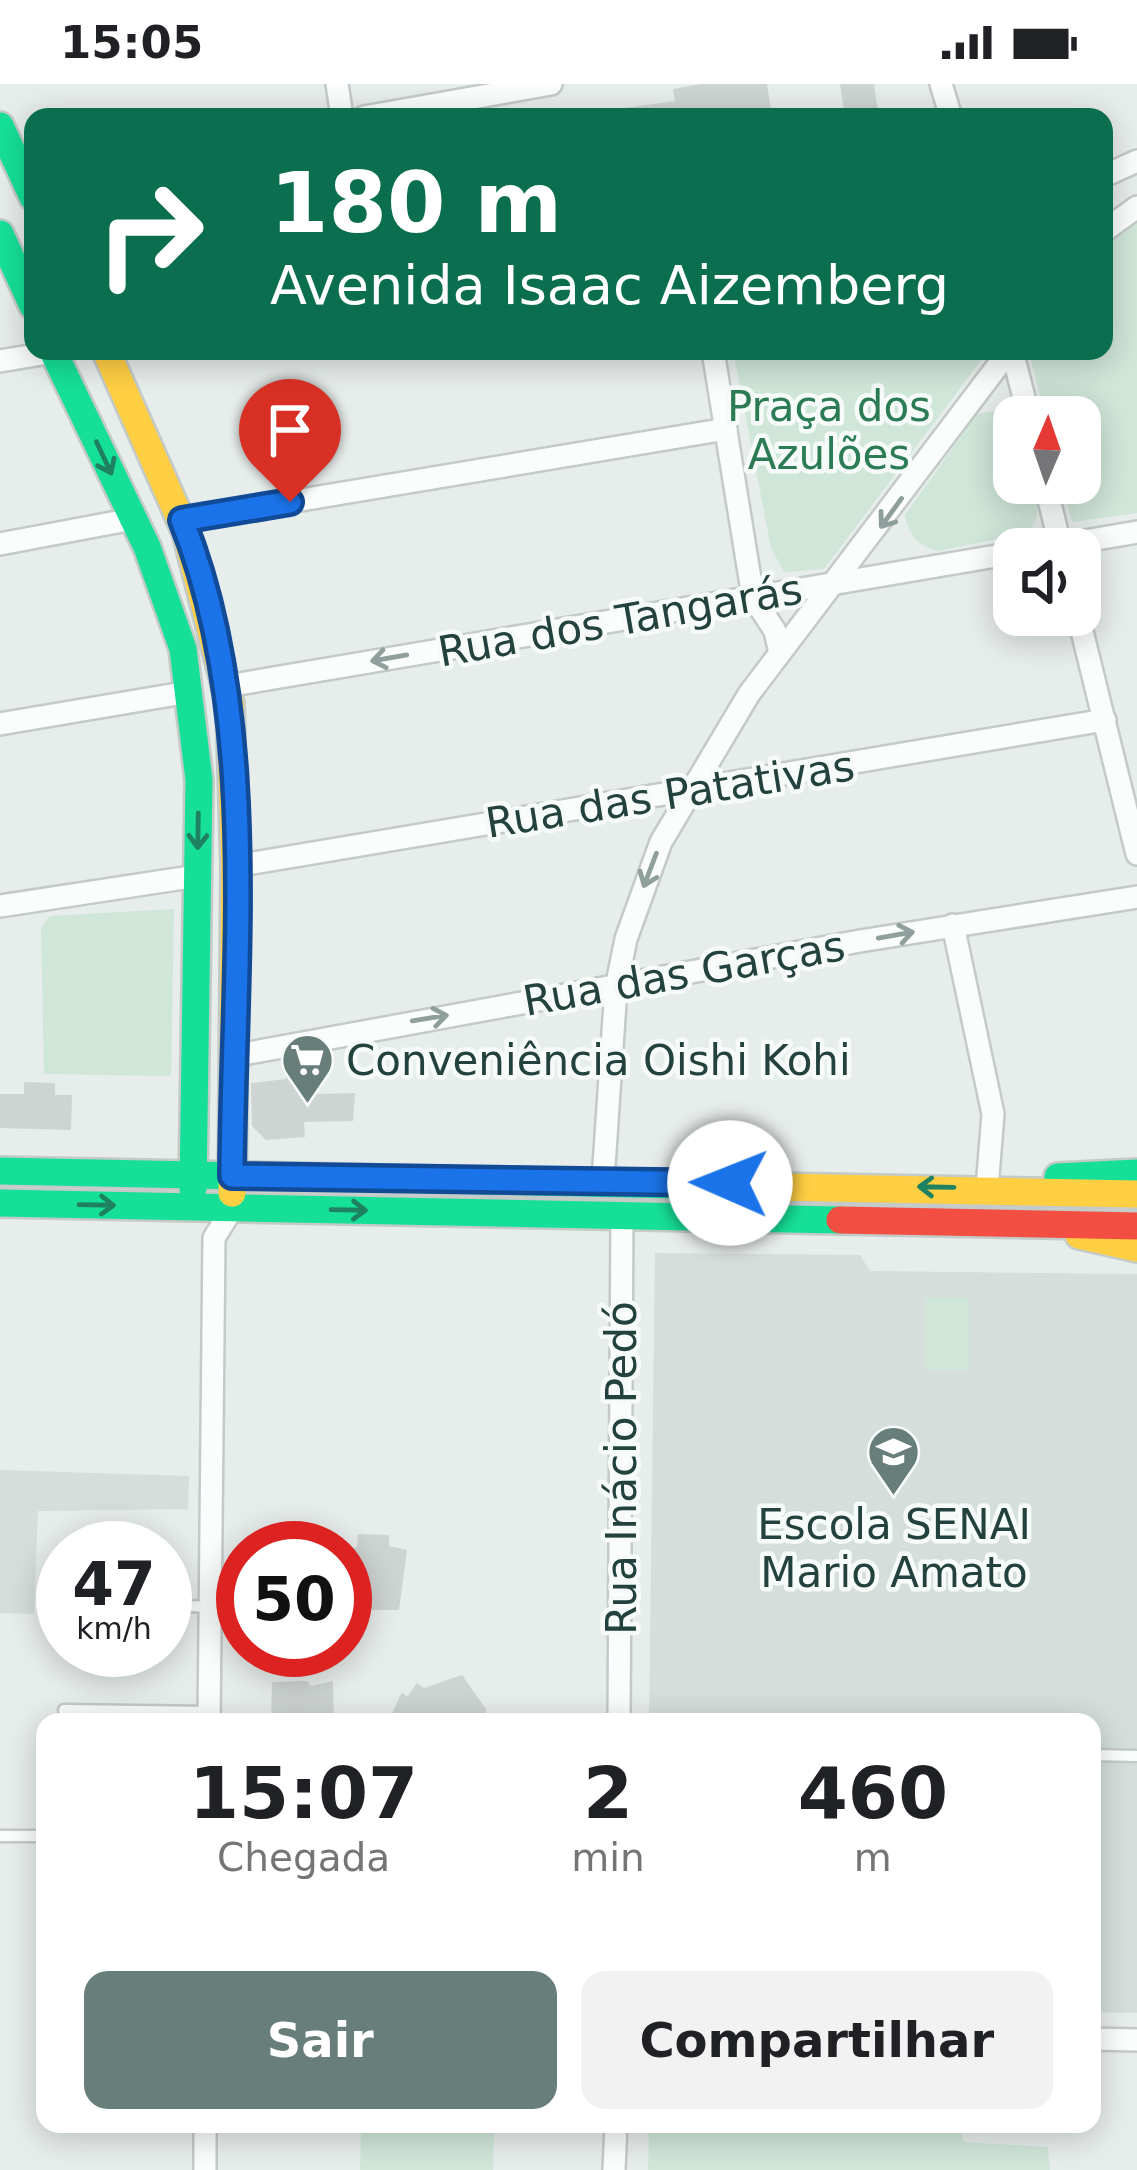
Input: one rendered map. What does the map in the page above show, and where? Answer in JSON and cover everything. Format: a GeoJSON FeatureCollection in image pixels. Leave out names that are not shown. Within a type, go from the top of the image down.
{"type":"FeatureCollection","features":[{"type":"Feature","properties":{"kind":"main road"},"geometry":{"type":"LineString","coordinates":[[0,126],[24,172]]}},
{"type":"Feature","properties":{"kind":"main road"},"geometry":{"type":"LineString","coordinates":[[0,234],[24,286]]}},
{"type":"Feature","properties":{"kind":"main road"},"geometry":{"type":"LineString","coordinates":[[58,360],[172,605],[188,692],[199,780],[193,1209]]}},
{"type":"Feature","properties":{"kind":"main road"},"geometry":{"type":"LineString","coordinates":[[110,360],[182,520],[227,686],[234,743],[232,1209]]}},
{"type":"Feature","properties":{"kind":"main road"},"geometry":{"type":"LineString","coordinates":[[0,1171],[1137,1194]]}},
{"type":"Feature","properties":{"kind":"main road"},"geometry":{"type":"LineString","coordinates":[[995,1188],[1073,1173],[1137,1173]]}},
{"type":"Feature","properties":{"kind":"main road"},"geometry":{"type":"LineString","coordinates":[[0,1203],[1137,1226]]}},
{"type":"Feature","properties":{"kind":"main road"},"geometry":{"type":"LineString","coordinates":[[1041,1224],[1137,1248]]}},
{"type":"Feature","properties":{"kind":"street"},"geometry":{"type":"LineString","coordinates":[[415,108],[551,84]]}},
{"type":"Feature","properties":{"kind":"street"},"geometry":{"type":"LineString","coordinates":[[714,360],[753,597],[775,631],[780,653]]}},
{"type":"Feature","properties":{"kind":"street"},"geometry":{"type":"LineString","coordinates":[[602,1181],[616,988],[640,898],[687,791],[780,653],[1004,360]]}},
{"type":"Feature","properties":{"kind":"street"},"geometry":{"type":"LineString","coordinates":[[1013,360],[1023,396]]}},
{"type":"Feature","properties":{"kind":"street"},"geometry":{"type":"LineString","coordinates":[[182,520],[726,429]]}},
{"type":"Feature","properties":{"kind":"street"},"geometry":{"type":"LineString","coordinates":[[0,544],[133,519]]}},
{"type":"Feature","properties":{"kind":"street"},"geometry":{"type":"LineString","coordinates":[[1101,539],[1137,532]]}},
{"type":"Feature","properties":{"kind":"street","name":"Rua dos Tangarás"},"geometry":{"type":"LineString","coordinates":[[227,686],[993,557]]}},
{"type":"Feature","properties":{"kind":"street"},"geometry":{"type":"LineString","coordinates":[[1083,636],[1137,854]]}},
{"type":"Feature","properties":{"kind":"street"},"geometry":{"type":"LineString","coordinates":[[0,724],[188,692]]}},
{"type":"Feature","properties":{"kind":"street","name":"Rua das Patativas"},"geometry":{"type":"LineString","coordinates":[[235,866],[1105,720]]}},
{"type":"Feature","properties":{"kind":"street"},"geometry":{"type":"LineString","coordinates":[[0,906],[197,876]]}},
{"type":"Feature","properties":{"kind":"street","name":"Rua das Garças"},"geometry":{"type":"LineString","coordinates":[[232,1056],[953,925],[1137,897]]}},
{"type":"Feature","properties":{"kind":"street"},"geometry":{"type":"LineString","coordinates":[[953,925],[993,1114],[995,1188]]}},
{"type":"Feature","properties":{"kind":"street"},"geometry":{"type":"LineString","coordinates":[[193,1209],[214,1238]]}},
{"type":"Feature","properties":{"kind":"street"},"geometry":{"type":"LineString","coordinates":[[209,1713],[214,1238],[232,1209]]}},
{"type":"Feature","properties":{"kind":"street","name":"Rua Inácio Pedó"},"geometry":{"type":"LineString","coordinates":[[619,1713],[622,1214]]}},
{"type":"Feature","properties":{"kind":"street"},"geometry":{"type":"LineString","coordinates":[[1101,2039],[1137,2040]]}},
{"type":"Feature","properties":{"kind":"street"},"geometry":{"type":"LineString","coordinates":[[205,2133],[205,2170]]}},
{"type":"Feature","properties":{"kind":"street"},"geometry":{"type":"LineString","coordinates":[[614,2170],[616,2133]]}},
{"type":"Feature","properties":{"kind":"lane"},"geometry":{"type":"LineString","coordinates":[[192,1606],[211,1606]]}},
{"type":"Feature","properties":{"kind":"lane"},"geometry":{"type":"LineString","coordinates":[[64,1710],[126,1713]]}},
{"type":"Feature","properties":{"kind":"lane"},"geometry":{"type":"LineString","coordinates":[[1101,1755],[1137,1756]]}},
{"type":"Feature","properties":{"kind":"lane"},"geometry":{"type":"LineString","coordinates":[[0,1836],[36,1836]]}},
{"type":"Feature","properties":{"kind":"shaded area","name":"Escola SENAI Mario Amato"},"geometry":{"type":"Polygon","coordinates":[[[655,1253],[860,1255],[870,1271],[1137,1274],[1137,2013],[1101,2012],[1101,1713],[649,1713],[655,1253]]]}},
{"type":"Feature","properties":{"kind":"shaded area"},"geometry":{"type":"Polygon","coordinates":[[[0,1470],[189,1476],[188,1509],[38,1511],[34,1614],[0,1613],[0,1470]]]}},
{"type":"Feature","properties":{"kind":"green space"},"geometry":{"type":"Polygon","coordinates":[[[1137,215],[1137,513],[1072,522],[1067,504],[1101,504],[1101,396],[1040,396],[1031,360],[1113,360],[1113,230],[1137,215]]]}},
{"type":"Feature","properties":{"kind":"green space","name":"Praça dos Azulões"},"geometry":{"type":"Polygon","coordinates":[[[735,360],[981,360],[824,569],[784,572],[771,548],[735,360]]]}},
{"type":"Feature","properties":{"kind":"green space"},"geometry":{"type":"Polygon","coordinates":[[[993,411],[993,504],[1036,504],[1035,521],[1030,528],[993,528],[993,540],[938,551],[915,539],[905,515],[977,414],[993,411]]]}},
{"type":"Feature","properties":{"kind":"green space"},"geometry":{"type":"Polygon","coordinates":[[[174,909],[171,1076],[44,1074],[41,928],[50,916],[174,909]]]}},
{"type":"Feature","properties":{"kind":"green space"},"geometry":{"type":"Polygon","coordinates":[[[925,1298],[969,1298],[969,1370],[925,1370],[925,1298]]]}},
{"type":"Feature","properties":{"kind":"green space"},"geometry":{"type":"Polygon","coordinates":[[[361,2133],[494,2133],[493,2170],[360,2170],[361,2133]]]}},
{"type":"Feature","properties":{"kind":"green space"},"geometry":{"type":"Polygon","coordinates":[[[649,2133],[962,2133],[963,2142],[1048,2147],[1050,2170],[648,2170],[649,2133]]]}},
{"type":"Feature","properties":{"kind":"building"},"geometry":{"type":"Polygon","coordinates":[[[767,84],[771,108],[624,108],[675,101],[673,89],[767,84]]]}},
{"type":"Feature","properties":{"kind":"building"},"geometry":{"type":"Polygon","coordinates":[[[840,84],[874,84],[878,108],[844,108],[840,84]]]}},
{"type":"Feature","properties":{"kind":"building"},"geometry":{"type":"Polygon","coordinates":[[[306,1064],[306,1088],[315,1089],[316,1094],[355,1093],[353,1121],[304,1122],[305,1137],[266,1140],[252,1126],[251,1083],[286,1079],[287,1071],[306,1064]]]}},
{"type":"Feature","properties":{"kind":"building"},"geometry":{"type":"Polygon","coordinates":[[[24,1082],[55,1083],[55,1095],[72,1095],[71,1130],[0,1128],[0,1094],[24,1094],[24,1082]]]}},
{"type":"Feature","properties":{"kind":"building"},"geometry":{"type":"Polygon","coordinates":[[[372,1534],[389,1535],[389,1546],[407,1550],[399,1610],[372,1610],[372,1534]]]}},
{"type":"Feature","properties":{"kind":"building"},"geometry":{"type":"Polygon","coordinates":[[[462,1675],[485,1713],[392,1713],[402,1692],[407,1697],[417,1683],[424,1688],[462,1675]]]}},
{"type":"Feature","properties":{"kind":"building"},"geometry":{"type":"Polygon","coordinates":[[[307,1681],[311,1686],[333,1681],[334,1713],[271,1713],[272,1682],[307,1681]]]}},
{"type":"Feature","properties":{"kind":"traffic: fast"},"geometry":{"type":"LineString","coordinates":[[0,126],[24,178]]}},
{"type":"Feature","properties":{"kind":"traffic: fast"},"geometry":{"type":"LineString","coordinates":[[0,234],[24,286]]}},
{"type":"Feature","properties":{"kind":"traffic: fast"},"geometry":{"type":"LineString","coordinates":[[57,360],[147,547],[183,649],[199,780],[193,1188]]}},
{"type":"Feature","properties":{"kind":"traffic: fast"},"geometry":{"type":"LineString","coordinates":[[0,1171],[778,1187]]}},
{"type":"Feature","properties":{"kind":"traffic: fast"},"geometry":{"type":"LineString","coordinates":[[1058,1177],[1137,1173]]}},
{"type":"Feature","properties":{"kind":"traffic: fast"},"geometry":{"type":"LineString","coordinates":[[0,1203],[840,1220]]}},
{"type":"Feature","properties":{"kind":"traffic: slow"},"geometry":{"type":"LineString","coordinates":[[110,360],[186,532],[230,704],[235,866],[232,1193]]}},
{"type":"Feature","properties":{"kind":"traffic: slow"},"geometry":{"type":"LineString","coordinates":[[778,1187],[1137,1194]]}},
{"type":"Feature","properties":{"kind":"traffic: slow"},"geometry":{"type":"LineString","coordinates":[[1079,1235],[1137,1248]]}},
{"type":"Feature","properties":{"kind":"traffic: jam"},"geometry":{"type":"LineString","coordinates":[[840,1220],[1137,1226]]}},
{"type":"Feature","properties":{"kind":"place","name":"Conveniência Oishi Kohi"},"geometry":{"type":"Point","coordinates":[307,1106]}},
{"type":"Feature","properties":{"kind":"place","name":"Escola SENAI Mario Amato"},"geometry":{"type":"Point","coordinates":[894,1498]}},
{"type":"Feature","properties":{"kind":"route"},"geometry":{"type":"LineString","coordinates":[[290,502],[182,520],[205,590],[227,686],[234,743],[232,1176],[730,1183]]}}]}
